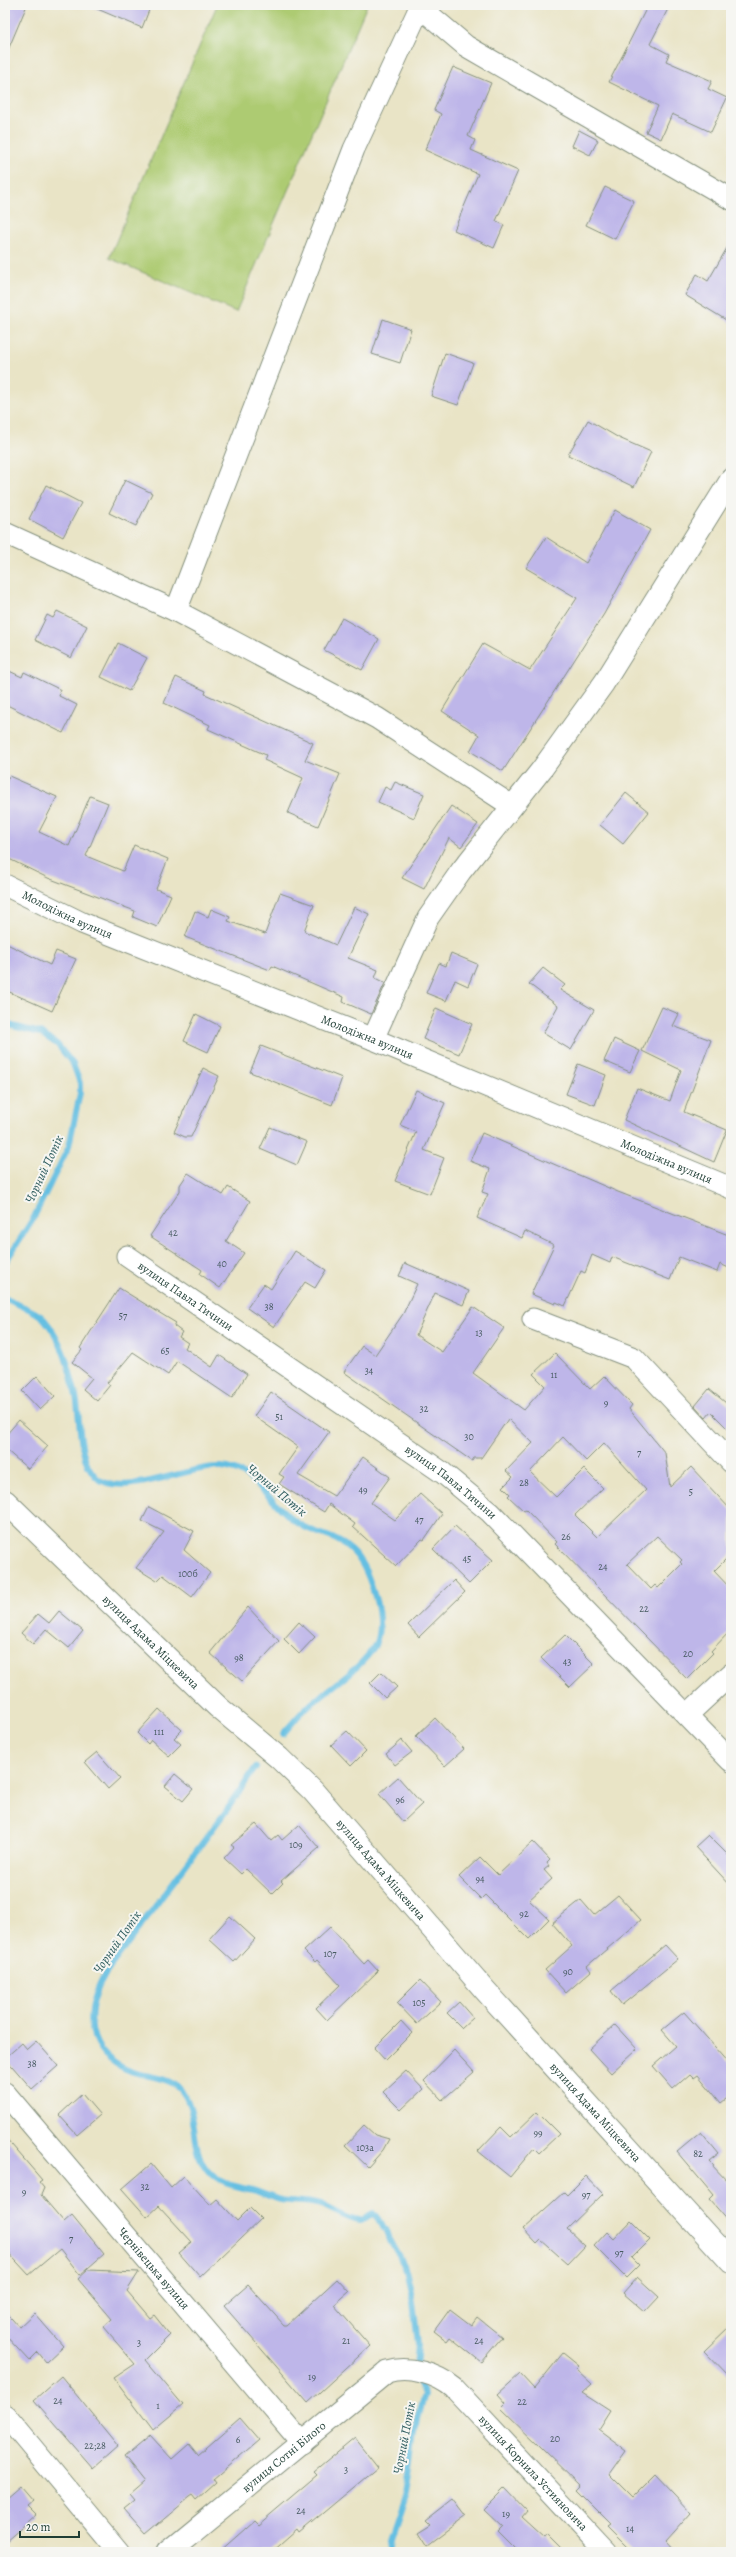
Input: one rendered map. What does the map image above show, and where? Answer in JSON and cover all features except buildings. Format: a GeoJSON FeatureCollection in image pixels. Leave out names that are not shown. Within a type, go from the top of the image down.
{"type":"FeatureCollection","features":[{"type":"Feature","properties":{"kind":"street"},"geometry":{"type":"LineString","coordinates":[[176,611],[354,149],[419,6],[466,46],[731,199]]}},
{"type":"Feature","properties":{"kind":"street"},"geometry":{"type":"LineString","coordinates":[[373,1039],[428,918],[460,871],[542,769],[604,683],[731,479]]}},
{"type":"Feature","properties":{"kind":"street"},"geometry":{"type":"LineString","coordinates":[[5,533],[176,611],[377,718],[512,806]]}},
{"type":"Feature","properties":{"kind":"street","name":"Молодіжна вулиця"},"geometry":{"type":"LineString","coordinates":[[5,885],[82,923],[373,1039],[731,1188]]}},
{"type":"Feature","properties":{"kind":"street","name":"вулиця Павла Тичини"},"geometry":{"type":"LineString","coordinates":[[127,1256],[449,1478],[490,1512],[731,1761]]}},
{"type":"Feature","properties":{"kind":"street"},"geometry":{"type":"LineString","coordinates":[[533,1319],[634,1358],[731,1462]]}},
{"type":"Feature","properties":{"kind":"street","name":"вулиця Адама Міцкевича"},"geometry":{"type":"LineString","coordinates":[[5,1501],[218,1706],[279,1758],[325,1805],[484,1989],[731,2262]]}},
{"type":"Feature","properties":{"kind":"street"},"geometry":{"type":"LineString","coordinates":[[688,1715],[731,1674]]}},
{"type":"Feature","properties":{"kind":"street","name":"Чернівецька вулиця"},"geometry":{"type":"LineString","coordinates":[[5,2093],[302,2443]]}},
{"type":"Feature","properties":{"kind":"street","name":"вулиця Сотні Білого"},"geometry":{"type":"LineString","coordinates":[[168,2552],[387,2372],[404,2370]]}},
{"type":"Feature","properties":{"kind":"street","name":"вулиця Корнила Устияновича"},"geometry":{"type":"LineString","coordinates":[[404,2370],[443,2380],[459,2394],[608,2552]]}},
{"type":"Feature","properties":{"kind":"street"},"geometry":{"type":"LineString","coordinates":[[5,2415],[119,2552]]}},
{"type":"Feature","properties":{"kind":"green space"},"geometry":{"type":"Polygon","coordinates":[[[217,5],[367,5],[236,312],[109,258],[217,5]]]}},
{"type":"Feature","properties":{"kind":"waterway","name":"Чорний Потік"},"geometry":{"type":"LineString","coordinates":[[5,1024],[40,1033],[57,1044],[73,1064],[80,1083],[80,1093],[69,1146],[34,1217],[5,1263]]}},
{"type":"Feature","properties":{"kind":"waterway","name":"Чорний Потік"},"geometry":{"type":"LineString","coordinates":[[5,1298],[31,1310],[40,1316],[44,1319],[56,1336],[68,1365],[74,1386],[78,1406],[81,1438],[86,1460],[96,1477],[107,1483],[121,1485],[156,1480],[207,1468],[221,1467],[233,1469],[254,1481],[289,1517],[312,1531],[339,1541],[351,1550],[362,1564],[375,1597],[378,1611],[379,1625],[375,1645],[369,1654],[353,1671],[305,1709],[283,1734]]}},
{"type":"Feature","properties":{"kind":"waterway","name":"Чорний Потік"},"geometry":{"type":"LineString","coordinates":[[256,1767],[226,1811],[107,1971],[99,1986],[94,2001],[91,2016],[92,2030],[96,2043],[104,2054],[117,2064],[133,2072],[169,2082],[179,2088],[186,2097],[190,2107],[199,2153],[203,2163],[214,2177],[225,2183],[256,2191],[281,2200],[317,2204],[355,2220],[362,2221],[373,2214],[377,2216],[405,2267],[413,2301],[418,2345],[415,2377],[424,2395],[417,2418],[406,2492],[390,2539],[388,2552]]}}]}
